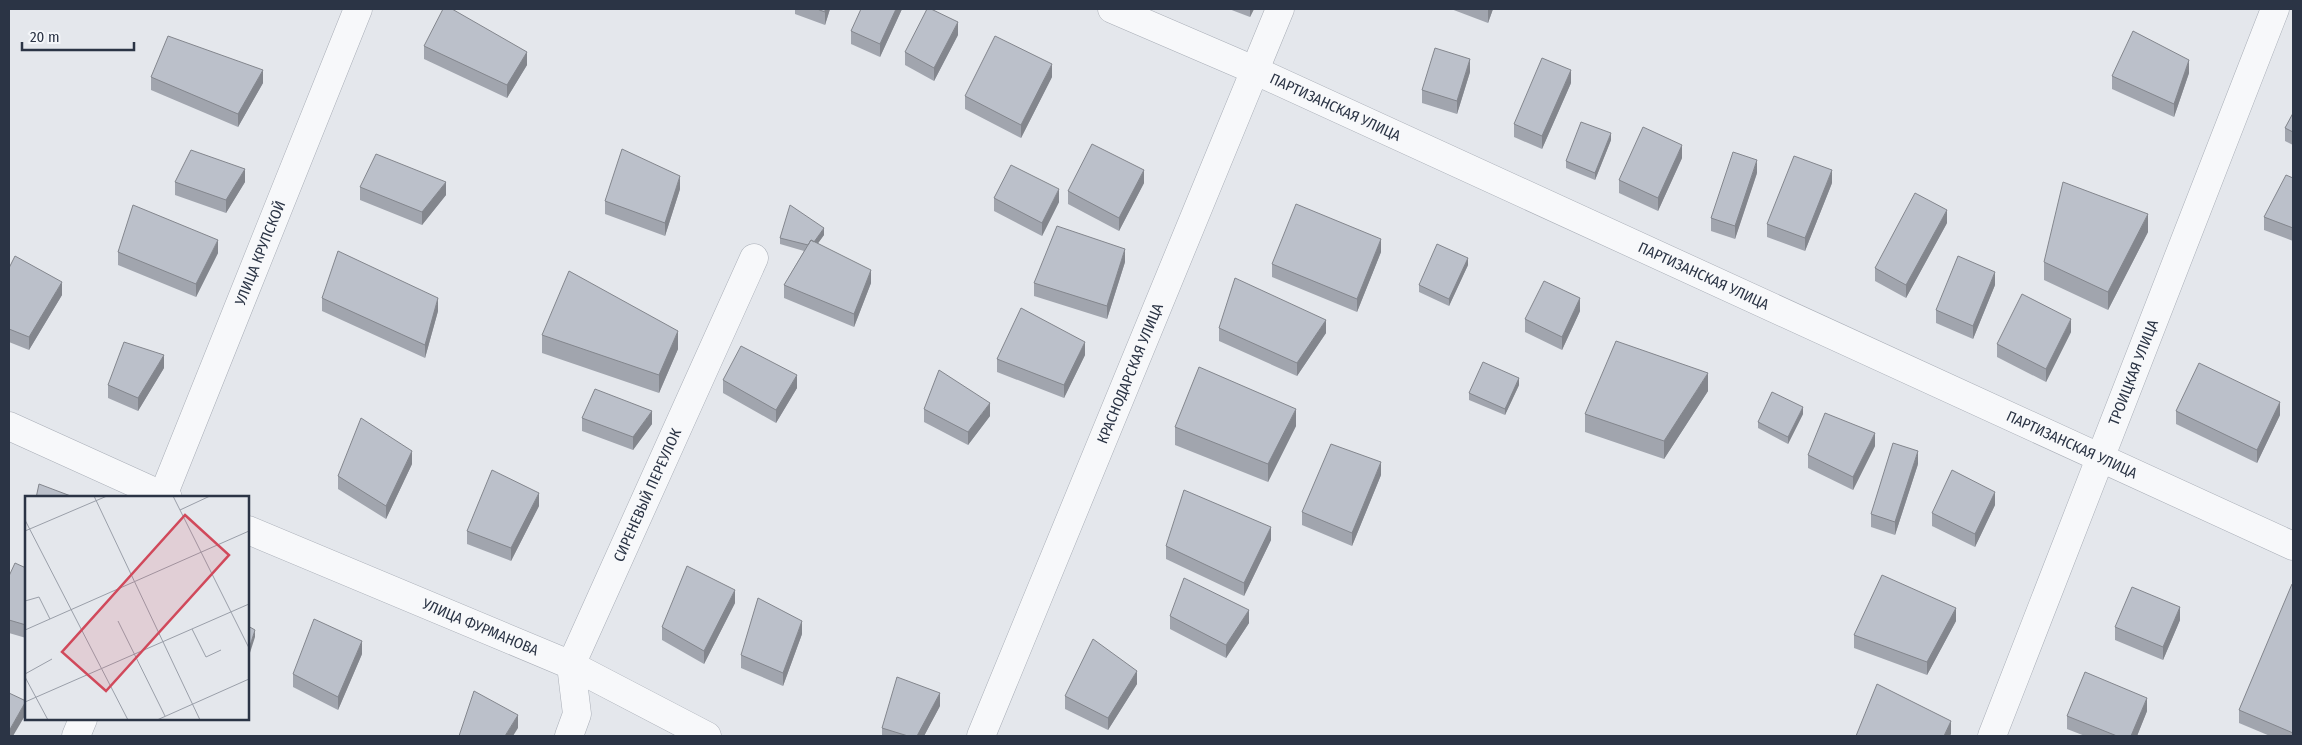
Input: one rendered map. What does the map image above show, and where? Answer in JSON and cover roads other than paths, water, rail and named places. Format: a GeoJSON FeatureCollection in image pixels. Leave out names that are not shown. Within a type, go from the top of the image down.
{"type":"FeatureCollection","features":[{"type":"Feature","properties":{"kind":"street","name":"УЛИЦА КРУПСКОЙ"},"geometry":{"type":"LineString","coordinates":[[165,496],[358,9]]}},
{"type":"Feature","properties":{"kind":"street","name":"ПАРТИЗАНСКАЯ УЛИЦА"},"geometry":{"type":"LineString","coordinates":[[1112,9],[1254,70],[2293,546]]}},
{"type":"Feature","properties":{"kind":"street","name":"КРАСНОДАРСКАЯ УЛИЦА"},"geometry":{"type":"LineString","coordinates":[[981,736],[1280,9]]}},
{"type":"Feature","properties":{"kind":"street","name":"ТРОИЦКАЯ УЛИЦА"},"geometry":{"type":"LineString","coordinates":[[1992,736],[2275,9]]}},
{"type":"Feature","properties":{"kind":"street","name":"СИРЕНЕВЫЙ ПЕРЕУЛОК"},"geometry":{"type":"LineString","coordinates":[[571,665],[754,258]]}},
{"type":"Feature","properties":{"kind":"street"},"geometry":{"type":"LineString","coordinates":[[9,426],[163,496]]}},
{"type":"Feature","properties":{"kind":"street","name":"УЛИЦА ФУРМАНОВА"},"geometry":{"type":"LineString","coordinates":[[249,530],[571,665],[708,736]]}},
{"type":"Feature","properties":{"kind":"street"},"geometry":{"type":"LineString","coordinates":[[569,736],[577,714],[571,665]]}},
{"type":"Feature","properties":{"kind":"street"},"geometry":{"type":"LineString","coordinates":[[76,736],[83,720]]}}]}
